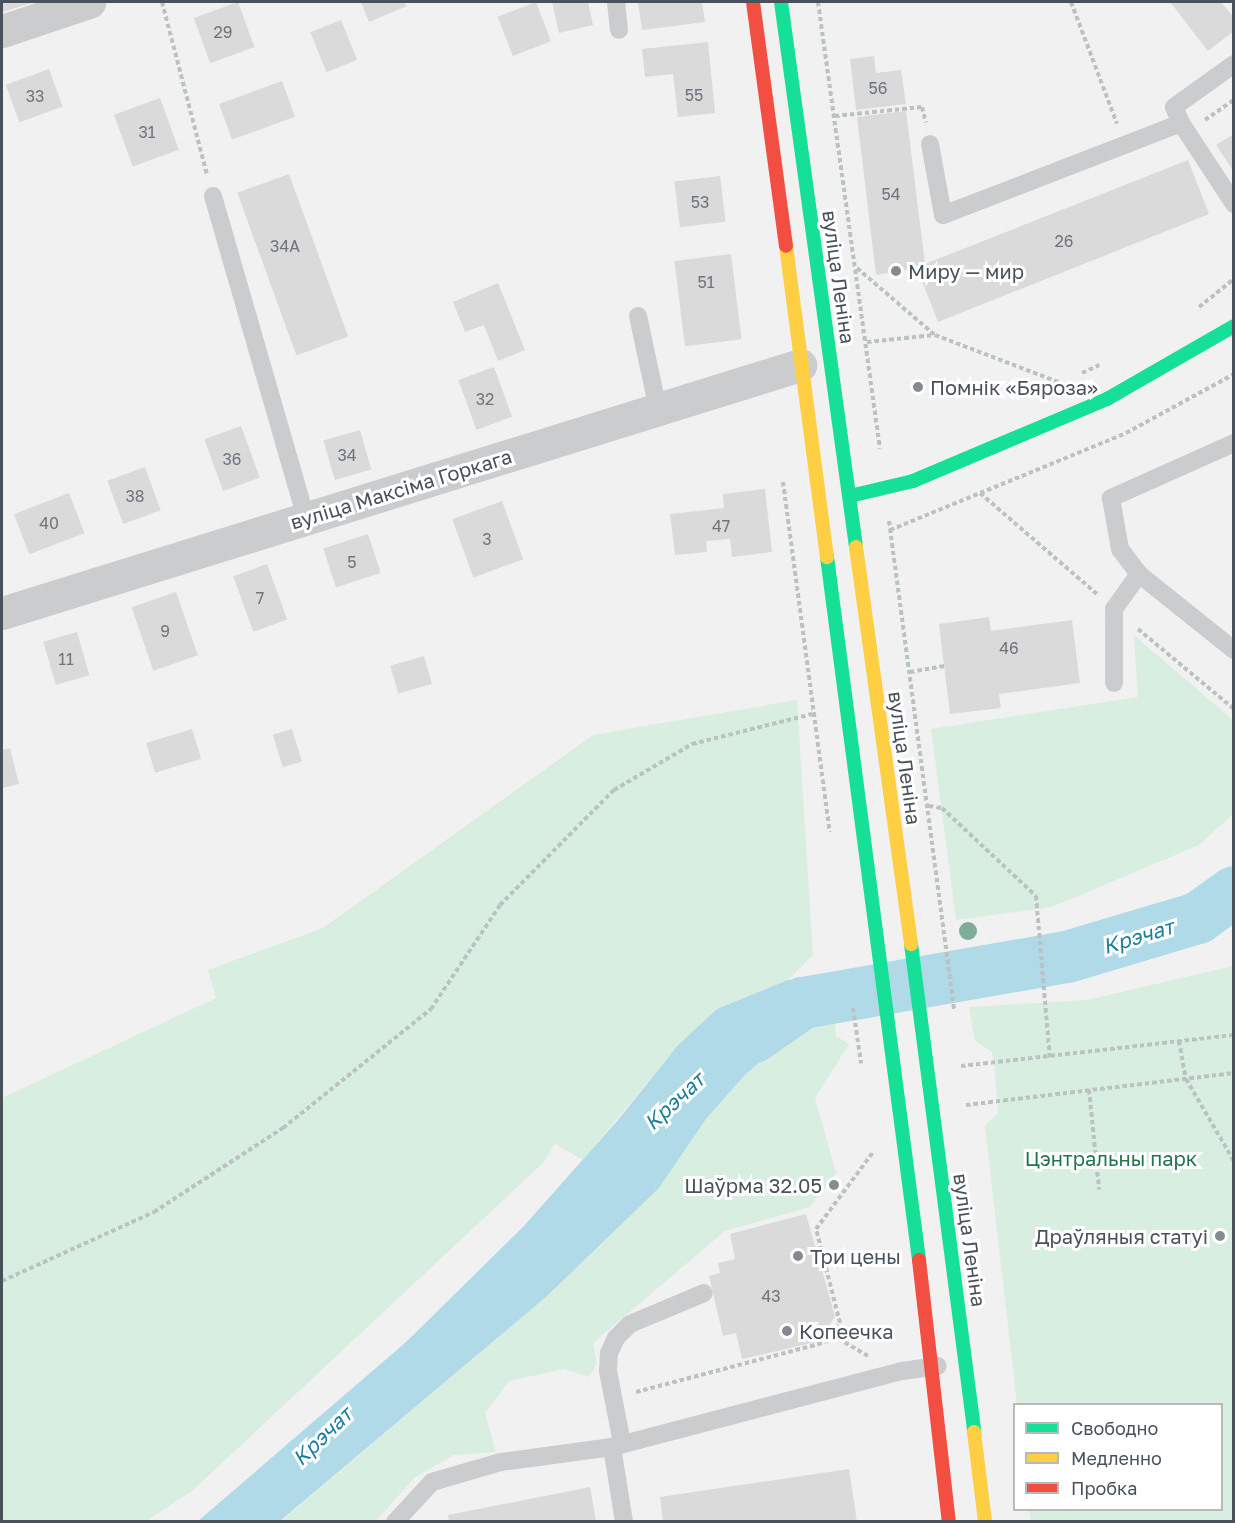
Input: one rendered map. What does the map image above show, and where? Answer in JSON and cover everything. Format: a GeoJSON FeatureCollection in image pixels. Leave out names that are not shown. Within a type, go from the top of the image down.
{"type":"FeatureCollection","features":[{"type":"Feature","properties":{"kind":"main road","name":"вуліца Леніна"},"geometry":{"type":"LineString","coordinates":[[753,2],[815,363],[850,496],[924,1041],[985,1521]]}},
{"type":"Feature","properties":{"kind":"main road","name":"вуліца Леніна"},"geometry":{"type":"LineString","coordinates":[[781,2],[815,363],[819,500],[892,1044],[949,1521]]}},
{"type":"Feature","properties":{"kind":"main road"},"geometry":{"type":"LineString","coordinates":[[819,500],[850,496],[914,481],[1016,439],[1107,399],[1233,326]]}},
{"type":"Feature","properties":{"kind":"street"},"geometry":{"type":"LineString","coordinates":[[2,31],[89,2]]}},
{"type":"Feature","properties":{"kind":"street","name":"вуліца Максіма Горкага"},"geometry":{"type":"LineString","coordinates":[[2,612],[658,409],[815,363]]}},
{"type":"Feature","properties":{"kind":"lane"},"geometry":{"type":"LineString","coordinates":[[616,2],[619,30]]}},
{"type":"Feature","properties":{"kind":"lane"},"geometry":{"type":"LineString","coordinates":[[1233,64],[1174,107],[1184,128],[1233,204]]}},
{"type":"Feature","properties":{"kind":"lane"},"geometry":{"type":"LineString","coordinates":[[930,144],[943,215],[1125,144],[1184,128]]}},
{"type":"Feature","properties":{"kind":"lane"},"geometry":{"type":"LineString","coordinates":[[213,196],[306,518]]}},
{"type":"Feature","properties":{"kind":"lane"},"geometry":{"type":"LineString","coordinates":[[638,316],[658,409]]}},
{"type":"Feature","properties":{"kind":"lane"},"geometry":{"type":"LineString","coordinates":[[1233,443],[1111,498],[1120,549],[1139,574],[1233,650]]}},
{"type":"Feature","properties":{"kind":"lane"},"geometry":{"type":"LineString","coordinates":[[1114,683],[1114,609],[1139,574]]}},
{"type":"Feature","properties":{"kind":"lane"},"geometry":{"type":"LineString","coordinates":[[624,1521],[617,1445],[617,1416],[608,1371],[609,1353],[616,1338],[630,1324],[704,1293]]}},
{"type":"Feature","properties":{"kind":"lane"},"geometry":{"type":"LineString","coordinates":[[396,1521],[432,1482],[501,1462],[617,1445],[930,1367],[966,1361]]}},
{"type":"Feature","properties":{"kind":"path"},"geometry":{"type":"LineString","coordinates":[[162,2],[213,196]]}},
{"type":"Feature","properties":{"kind":"path"},"geometry":{"type":"LineString","coordinates":[[819,2],[880,448]]}},
{"type":"Feature","properties":{"kind":"path"},"geometry":{"type":"LineString","coordinates":[[1071,2],[1125,144]]}},
{"type":"Feature","properties":{"kind":"path"},"geometry":{"type":"LineString","coordinates":[[1184,128],[1233,100]]}},
{"type":"Feature","properties":{"kind":"path"},"geometry":{"type":"LineString","coordinates":[[835,116],[922,107]]}},
{"type":"Feature","properties":{"kind":"path"},"geometry":{"type":"LineString","coordinates":[[856,267],[935,335],[1060,384],[1101,364]]}},
{"type":"Feature","properties":{"kind":"path"},"geometry":{"type":"LineString","coordinates":[[867,342],[935,335]]}},
{"type":"Feature","properties":{"kind":"path"},"geometry":{"type":"LineString","coordinates":[[890,530],[1126,433],[1233,374]]}},
{"type":"Feature","properties":{"kind":"path"},"geometry":{"type":"LineString","coordinates":[[782,471],[812,714],[831,838]]}},
{"type":"Feature","properties":{"kind":"path"},"geometry":{"type":"LineString","coordinates":[[889,521],[942,902],[955,1018]]}},
{"type":"Feature","properties":{"kind":"path"},"geometry":{"type":"LineString","coordinates":[[909,672],[945,666]]}},
{"type":"Feature","properties":{"kind":"path"},"geometry":{"type":"LineString","coordinates":[[2,1281],[154,1212],[283,1128],[376,1054],[431,1009],[500,905],[614,790],[692,744],[812,714]]}},
{"type":"Feature","properties":{"kind":"path"},"geometry":{"type":"LineString","coordinates":[[929,806],[942,808],[1036,896],[1050,1058]]}},
{"type":"Feature","properties":{"kind":"path"},"geometry":{"type":"LineString","coordinates":[[961,1066],[1050,1058],[1233,1035]]}},
{"type":"Feature","properties":{"kind":"path"},"geometry":{"type":"LineString","coordinates":[[1179,1041],[1186,1079],[1233,1161]]}},
{"type":"Feature","properties":{"kind":"path"},"geometry":{"type":"LineString","coordinates":[[966,1106],[1233,1073]]}},
{"type":"Feature","properties":{"kind":"path"},"geometry":{"type":"LineString","coordinates":[[1089,1090],[1099,1189]]}},
{"type":"Feature","properties":{"kind":"path"},"geometry":{"type":"LineString","coordinates":[[617,1416],[631,1394],[826,1342],[840,1323],[816,1229],[875,1151]]}},
{"type":"Feature","properties":{"kind":"path"},"geometry":{"type":"LineString","coordinates":[[825,1331],[874,1360]]}},
{"type":"Feature","properties":{"kind":"green space"},"geometry":{"type":"Polygon","coordinates":[[[1134,635],[1233,720],[1233,814],[1199,845],[1052,907],[956,920],[931,729],[1138,697],[1134,635]]]}},
{"type":"Feature","properties":{"kind":"green space"},"geometry":{"type":"Polygon","coordinates":[[[797,700],[813,955],[788,980],[717,1009],[678,1045],[583,1160],[555,1144],[543,1163],[192,1491],[146,1521],[2,1521],[2,1098],[216,998],[208,970],[323,928],[593,735],[797,700]]]}},
{"type":"Feature","properties":{"kind":"green space","name":"Цэнтральны парк"},"geometry":{"type":"Polygon","coordinates":[[[1233,966],[1233,1521],[1031,1521],[1029,1511],[1223,1511],[1223,1403],[1017,1403],[985,1126],[998,1113],[994,1064],[992,1052],[975,1041],[969,1007],[1087,1000],[1233,966]]]}},
{"type":"Feature","properties":{"kind":"green space"},"geometry":{"type":"Polygon","coordinates":[[[833,1007],[836,1036],[849,1044],[815,1098],[836,1173],[810,1207],[725,1231],[593,1343],[597,1363],[589,1377],[564,1369],[509,1381],[485,1413],[496,1452],[454,1455],[414,1478],[376,1521],[280,1522],[546,1297],[659,1188],[706,1119],[744,1076],[815,1012],[833,1007]]]}},
{"type":"Feature","properties":{"kind":"water"},"geometry":{"type":"Polygon","coordinates":[[[788,980],[803,980],[815,992],[815,1012],[744,1076],[706,1119],[659,1188],[546,1297],[280,1521],[198,1521],[405,1343],[523,1227],[618,1120],[678,1045],[717,1009],[788,980]]]}},
{"type":"Feature","properties":{"kind":"building"},"geometry":{"type":"Polygon","coordinates":[[[2,2],[35,2],[2,12],[2,2]]]}},
{"type":"Feature","properties":{"kind":"building"},"geometry":{"type":"Polygon","coordinates":[[[238,2],[254,47],[210,63],[194,18],[238,2]]]}},
{"type":"Feature","properties":{"kind":"building"},"geometry":{"type":"Polygon","coordinates":[[[361,2],[405,2],[407,6],[369,22],[361,2]]]}},
{"type":"Feature","properties":{"kind":"building"},"geometry":{"type":"Polygon","coordinates":[[[536,2],[551,41],[513,56],[498,17],[536,2]]]}},
{"type":"Feature","properties":{"kind":"building"},"geometry":{"type":"Polygon","coordinates":[[[552,2],[588,2],[593,25],[559,33],[552,2]]]}},
{"type":"Feature","properties":{"kind":"building"},"geometry":{"type":"Polygon","coordinates":[[[638,2],[702,2],[705,22],[642,30],[638,2]]]}},
{"type":"Feature","properties":{"kind":"building"},"geometry":{"type":"Polygon","coordinates":[[[1170,2],[1221,2],[1234,18],[1234,31],[1208,51],[1170,2]]]}},
{"type":"Feature","properties":{"kind":"building"},"geometry":{"type":"Polygon","coordinates":[[[341,20],[357,60],[327,72],[310,32],[341,20]]]}},
{"type":"Feature","properties":{"kind":"building"},"geometry":{"type":"Polygon","coordinates":[[[708,42],[715,113],[678,117],[673,74],[645,77],[642,49],[708,42]]]}},
{"type":"Feature","properties":{"kind":"building"},"geometry":{"type":"Polygon","coordinates":[[[874,56],[876,73],[901,70],[906,104],[856,110],[850,59],[874,56]]]}},
{"type":"Feature","properties":{"kind":"building"},"geometry":{"type":"Polygon","coordinates":[[[49,69],[63,107],[19,122],[6,85],[49,69]]]}},
{"type":"Feature","properties":{"kind":"building"},"geometry":{"type":"Polygon","coordinates":[[[282,81],[295,117],[232,140],[219,104],[282,81]]]}},
{"type":"Feature","properties":{"kind":"building"},"geometry":{"type":"Polygon","coordinates":[[[160,98],[179,150],[133,166],[114,115],[160,98]]]}},
{"type":"Feature","properties":{"kind":"building"},"geometry":{"type":"Polygon","coordinates":[[[906,111],[925,264],[1188,160],[1209,214],[938,322],[917,268],[876,275],[857,117],[906,111]]]}},
{"type":"Feature","properties":{"kind":"building"},"geometry":{"type":"Polygon","coordinates":[[[1234,134],[1234,172],[1216,145],[1234,134]]]}},
{"type":"Feature","properties":{"kind":"building"},"geometry":{"type":"Polygon","coordinates":[[[289,174],[348,337],[296,355],[237,193],[289,174]]]}},
{"type":"Feature","properties":{"kind":"building"},"geometry":{"type":"Polygon","coordinates":[[[720,176],[726,222],[680,227],[674,182],[720,176]]]}},
{"type":"Feature","properties":{"kind":"building"},"geometry":{"type":"Polygon","coordinates":[[[731,254],[741,339],[685,346],[674,261],[731,254]]]}},
{"type":"Feature","properties":{"kind":"building"},"geometry":{"type":"Polygon","coordinates":[[[498,283],[525,350],[498,361],[484,325],[465,332],[453,302],[498,283]]]}},
{"type":"Feature","properties":{"kind":"building"},"geometry":{"type":"Polygon","coordinates":[[[494,367],[512,417],[476,430],[458,380],[494,367]]]}},
{"type":"Feature","properties":{"kind":"building"},"geometry":{"type":"Polygon","coordinates":[[[241,426],[260,478],[223,491],[204,439],[241,426]]]}},
{"type":"Feature","properties":{"kind":"building"},"geometry":{"type":"Polygon","coordinates":[[[360,430],[371,469],[335,480],[323,440],[360,430]]]}},
{"type":"Feature","properties":{"kind":"building"},"geometry":{"type":"Polygon","coordinates":[[[145,467],[161,510],[123,524],[107,481],[145,467]]]}},
{"type":"Feature","properties":{"kind":"building"},"geometry":{"type":"Polygon","coordinates":[[[765,489],[772,552],[732,557],[730,539],[706,541],[707,552],[675,555],[670,514],[724,508],[723,494],[765,489]]]}},
{"type":"Feature","properties":{"kind":"building"},"geometry":{"type":"Polygon","coordinates":[[[69,493],[84,533],[29,554],[14,514],[69,493]]]}},
{"type":"Feature","properties":{"kind":"building"},"geometry":{"type":"Polygon","coordinates":[[[502,501],[523,559],[473,577],[452,519],[502,501]]]}},
{"type":"Feature","properties":{"kind":"building"},"geometry":{"type":"Polygon","coordinates":[[[368,534],[381,573],[336,588],[323,549],[368,534]]]}},
{"type":"Feature","properties":{"kind":"building"},"geometry":{"type":"Polygon","coordinates":[[[267,564],[287,619],[253,632],[233,576],[267,564]]]}},
{"type":"Feature","properties":{"kind":"building"},"geometry":{"type":"Polygon","coordinates":[[[176,592],[198,655],[153,671],[132,607],[176,592]]]}},
{"type":"Feature","properties":{"kind":"building"},"geometry":{"type":"Polygon","coordinates":[[[989,617],[991,631],[1072,620],[1080,683],[999,694],[1001,708],[950,714],[939,624],[989,617]]]}},
{"type":"Feature","properties":{"kind":"building"},"geometry":{"type":"Polygon","coordinates":[[[77,632],[89,675],[56,685],[43,642],[77,632]]]}},
{"type":"Feature","properties":{"kind":"building"},"geometry":{"type":"Polygon","coordinates":[[[424,656],[432,684],[398,694],[390,666],[424,656]]]}},
{"type":"Feature","properties":{"kind":"building"},"geometry":{"type":"Polygon","coordinates":[[[192,729],[201,759],[155,773],[146,743],[192,729]]]}},
{"type":"Feature","properties":{"kind":"building"},"geometry":{"type":"Polygon","coordinates":[[[292,729],[302,762],[283,767],[273,735],[292,729]]]}},
{"type":"Feature","properties":{"kind":"building"},"geometry":{"type":"Polygon","coordinates":[[[10,748],[19,784],[2,788],[2,750],[10,748]]]}},
{"type":"Feature","properties":{"kind":"building"},"geometry":{"type":"Polygon","coordinates":[[[806,1214],[835,1316],[820,1341],[742,1359],[736,1333],[723,1336],[709,1276],[720,1273],[718,1263],[735,1259],[730,1234],[806,1214]]]}},
{"type":"Feature","properties":{"kind":"building"},"geometry":{"type":"Polygon","coordinates":[[[849,1469],[857,1522],[663,1522],[660,1497],[849,1469]]]}},
{"type":"Feature","properties":{"kind":"building"},"geometry":{"type":"Polygon","coordinates":[[[590,1487],[596,1522],[449,1522],[448,1515],[590,1487]]]}},
{"type":"Feature","properties":{"kind":"waterway","name":"Крэчат"},"geometry":{"type":"LineString","coordinates":[[754,1037],[803,1003],[1067,957],[1198,918],[1234,892]]}},
{"type":"Feature","properties":{"kind":"traffic: fast"},"geometry":{"type":"LineString","coordinates":[[781,2],[856,547]]}},
{"type":"Feature","properties":{"kind":"traffic: fast"},"geometry":{"type":"LineString","coordinates":[[850,496],[913,481],[1107,399],[1234,326]]}},
{"type":"Feature","properties":{"kind":"traffic: fast"},"geometry":{"type":"LineString","coordinates":[[827,557],[919,1260]]}},
{"type":"Feature","properties":{"kind":"traffic: fast"},"geometry":{"type":"LineString","coordinates":[[911,944],[974,1432]]}},
{"type":"Feature","properties":{"kind":"traffic: slow"},"geometry":{"type":"LineString","coordinates":[[786,246],[827,557]]}},
{"type":"Feature","properties":{"kind":"traffic: slow"},"geometry":{"type":"LineString","coordinates":[[856,547],[911,944]]}},
{"type":"Feature","properties":{"kind":"traffic: slow"},"geometry":{"type":"LineString","coordinates":[[974,1432],[985,1522]]}},
{"type":"Feature","properties":{"kind":"traffic: jam"},"geometry":{"type":"LineString","coordinates":[[753,2],[786,246]]}},
{"type":"Feature","properties":{"kind":"traffic: jam"},"geometry":{"type":"LineString","coordinates":[[919,1260],[949,1522]]}},
{"type":"Feature","properties":{"kind":"place","name":"Миру — мир"},"geometry":{"type":"Point","coordinates":[896,271]}},
{"type":"Feature","properties":{"kind":"place","name":"Помнік «Бяроза»"},"geometry":{"type":"Point","coordinates":[918,387]}},
{"type":"Feature","properties":{"kind":"place","name":"Шаўрма 32.05"},"geometry":{"type":"Point","coordinates":[834,1185]}},
{"type":"Feature","properties":{"kind":"place","name":"Драўляныя статуі"},"geometry":{"type":"Point","coordinates":[1220,1236]}},
{"type":"Feature","properties":{"kind":"place","name":"Три цены"},"geometry":{"type":"Point","coordinates":[798,1256]}},
{"type":"Feature","properties":{"kind":"place","name":"Копеечка"},"geometry":{"type":"Point","coordinates":[787,1331]}}]}
